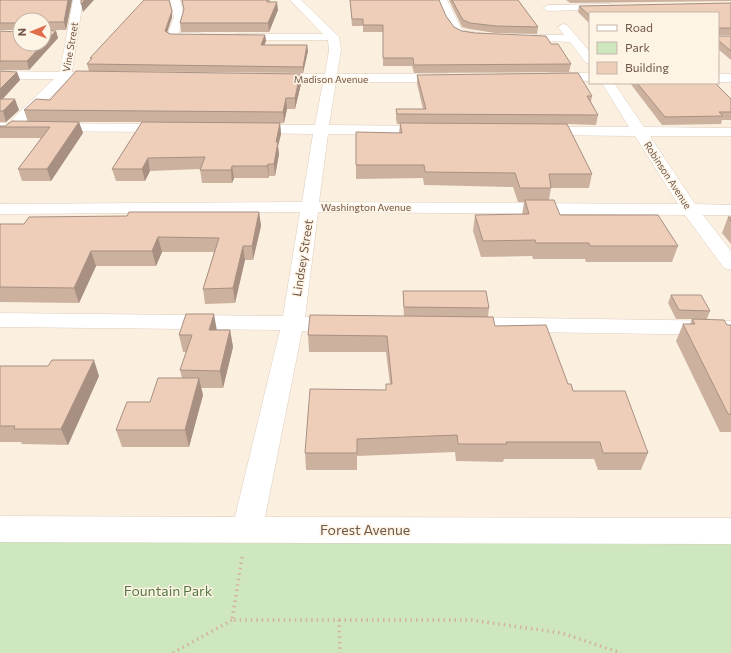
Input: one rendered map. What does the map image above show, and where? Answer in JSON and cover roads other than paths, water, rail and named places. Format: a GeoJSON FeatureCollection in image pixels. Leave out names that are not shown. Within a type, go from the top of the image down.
{"type":"FeatureCollection","features":[{"type":"Feature","properties":{"kind":"street","name":"Vine Street"},"geometry":{"type":"LineString","coordinates":[[0,138],[6,127],[65,76],[78,0]]}},
{"type":"Feature","properties":{"kind":"street"},"geometry":{"type":"LineString","coordinates":[[175,0],[179,17],[172,36],[210,36]]}},
{"type":"Feature","properties":{"kind":"street"},"geometry":{"type":"LineString","coordinates":[[295,0],[333,37]]}},
{"type":"Feature","properties":{"kind":"street"},"geometry":{"type":"LineString","coordinates":[[442,0],[457,30],[463,34],[494,37]]}},
{"type":"Feature","properties":{"kind":"street"},"geometry":{"type":"LineString","coordinates":[[544,4],[623,7]]}},
{"type":"Feature","properties":{"kind":"street"},"geometry":{"type":"LineString","coordinates":[[544,4],[589,59]]}},
{"type":"Feature","properties":{"kind":"street"},"geometry":{"type":"LineString","coordinates":[[58,34],[72,34]]}},
{"type":"Feature","properties":{"kind":"street"},"geometry":{"type":"LineString","coordinates":[[226,37],[333,37]]}},
{"type":"Feature","properties":{"kind":"street","name":"Lindsey Street"},"geometry":{"type":"LineString","coordinates":[[247,530],[293,323],[321,130],[335,50],[333,37]]}},
{"type":"Feature","properties":{"kind":"street"},"geometry":{"type":"LineString","coordinates":[[510,37],[573,39]]}},
{"type":"Feature","properties":{"kind":"street"},"geometry":{"type":"LineString","coordinates":[[0,75],[112,76]]}},
{"type":"Feature","properties":{"kind":"street"},"geometry":{"type":"LineString","coordinates":[[535,78],[589,77]]}},
{"type":"Feature","properties":{"kind":"street","name":"Madison Avenue"},"geometry":{"type":"LineString","coordinates":[[260,78],[456,78]]}},
{"type":"Feature","properties":{"kind":"street"},"geometry":{"type":"LineString","coordinates":[[719,78],[731,78]]}},
{"type":"Feature","properties":{"kind":"street","name":"Robinson Avenue"},"geometry":{"type":"LineString","coordinates":[[609,84],[690,210],[731,264]]}},
{"type":"Feature","properties":{"kind":"street"},"geometry":{"type":"LineString","coordinates":[[6,127],[186,128]]}},
{"type":"Feature","properties":{"kind":"street"},"geometry":{"type":"LineString","coordinates":[[234,129],[440,130]]}},
{"type":"Feature","properties":{"kind":"street"},"geometry":{"type":"LineString","coordinates":[[528,131],[731,132]]}},
{"type":"Feature","properties":{"kind":"street","name":"Washington Avenue"},"geometry":{"type":"LineString","coordinates":[[0,209],[311,207],[731,210]]}},
{"type":"Feature","properties":{"kind":"street"},"geometry":{"type":"LineString","coordinates":[[0,320],[356,324]]}},
{"type":"Feature","properties":{"kind":"street"},"geometry":{"type":"LineString","coordinates":[[444,324],[731,328]]}},
{"type":"Feature","properties":{"kind":"street","name":"Forest Avenue"},"geometry":{"type":"LineString","coordinates":[[0,529],[731,531]]}},
{"type":"Feature","properties":{"kind":"park label","name":"Fountain Park"},"geometry":{"type":"Point","coordinates":[168,591]}}]}
